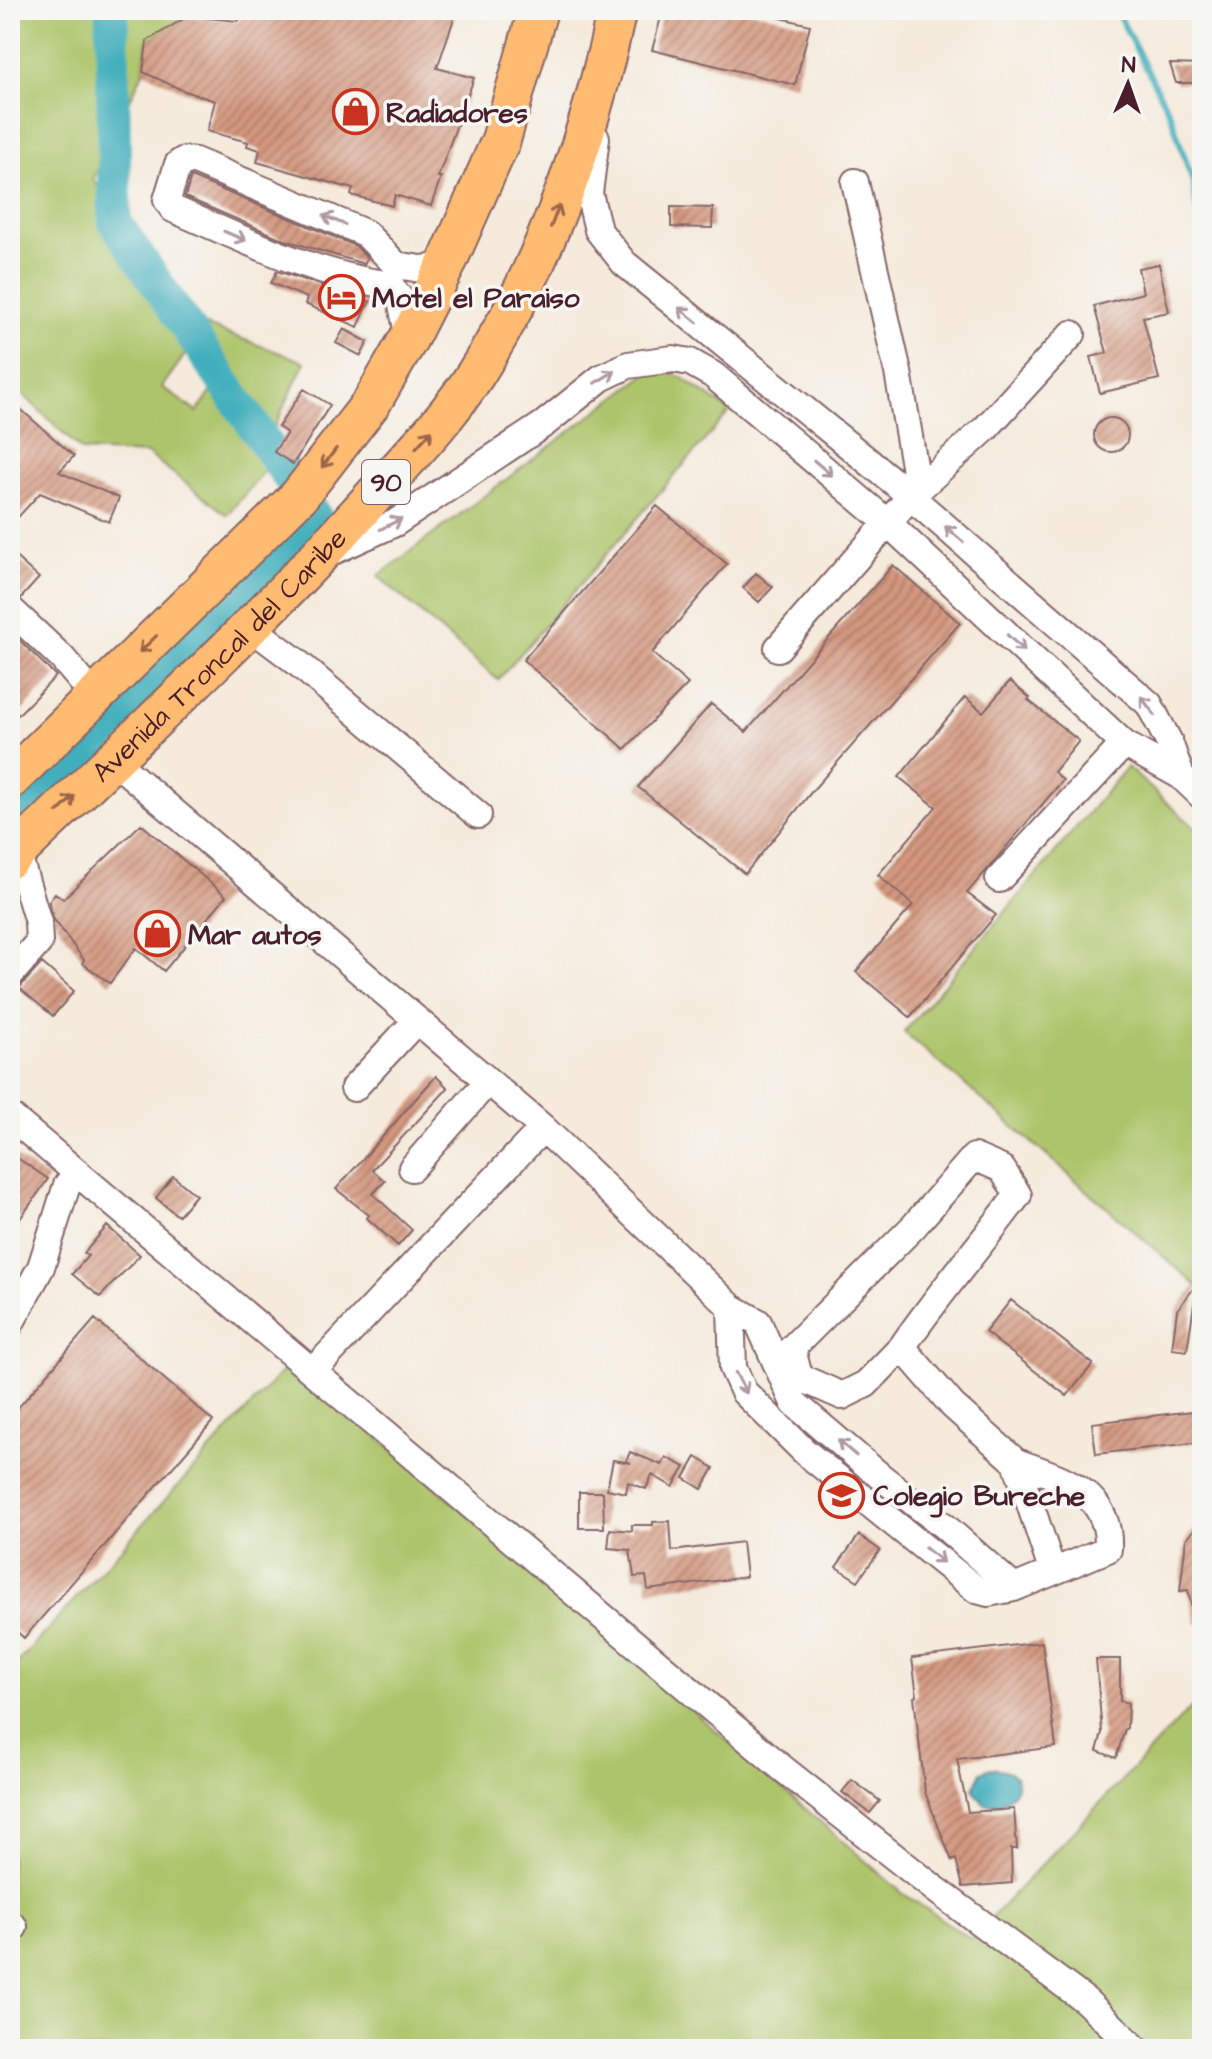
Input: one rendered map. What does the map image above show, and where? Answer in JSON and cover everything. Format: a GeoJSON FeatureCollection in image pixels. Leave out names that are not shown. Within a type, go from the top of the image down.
{"type":"FeatureCollection","features":[{"type":"Feature","properties":{"kind":"highway","name":"Avenida Troncal del Caribe"},"geometry":{"type":"LineString","coordinates":[[10,780],[299,496],[372,402],[445,267],[501,140],[538,10]]}},
{"type":"Feature","properties":{"kind":"highway","name":"Avenida Troncal del Caribe"},"geometry":{"type":"LineString","coordinates":[[14,855],[320,557],[441,420],[473,377],[500,334],[541,254],[574,168],[617,10]]}},
{"type":"Feature","properties":{"kind":"street"},"geometry":{"type":"LineString","coordinates":[[606,58],[589,193],[598,230],[624,263],[914,493],[1149,704],[1169,742],[1181,776]]}},
{"type":"Feature","properties":{"kind":"street"},"geometry":{"type":"LineString","coordinates":[[409,338],[393,275],[365,233],[195,161],[184,160],[178,164],[167,200],[173,209],[315,269],[350,279],[393,275],[445,267]]}},
{"type":"Feature","properties":{"kind":"street"},"geometry":{"type":"LineString","coordinates":[[855,182],[898,372],[914,493]]}},
{"type":"Feature","properties":{"kind":"street"},"geometry":{"type":"LineString","coordinates":[[778,648],[914,493],[986,428],[1072,334]]}},
{"type":"Feature","properties":{"kind":"street"},"geometry":{"type":"LineString","coordinates":[[713,375],[732,351]]}},
{"type":"Feature","properties":{"kind":"street"},"geometry":{"type":"LineString","coordinates":[[320,557],[395,523],[544,424],[601,378],[628,365],[673,359],[690,362],[713,375],[888,523],[1124,744],[1181,776],[1202,796]]}},
{"type":"Feature","properties":{"kind":"street"},"geometry":{"type":"LineString","coordinates":[[10,609],[62,658],[95,697]]}},
{"type":"Feature","properties":{"kind":"street"},"geometry":{"type":"LineString","coordinates":[[249,626],[293,659],[478,815]]}},
{"type":"Feature","properties":{"kind":"street"},"geometry":{"type":"LineString","coordinates":[[999,879],[1124,744]]}},
{"type":"Feature","properties":{"kind":"street"},"geometry":{"type":"LineString","coordinates":[[112,759],[543,1128],[731,1307],[758,1322],[792,1348],[799,1377],[842,1396],[866,1384],[902,1347],[934,1299],[982,1244],[1018,1195],[1002,1169],[974,1157],[914,1226],[792,1348]]}},
{"type":"Feature","properties":{"kind":"street"},"geometry":{"type":"LineString","coordinates":[[10,975],[39,942],[38,922],[14,855]]}},
{"type":"Feature","properties":{"kind":"street"},"geometry":{"type":"LineString","coordinates":[[354,1088],[417,1020]]}},
{"type":"Feature","properties":{"kind":"street"},"geometry":{"type":"LineString","coordinates":[[412,1168],[488,1081]]}},
{"type":"Feature","properties":{"kind":"street"},"geometry":{"type":"LineString","coordinates":[[10,1116],[782,1768],[935,1889],[1086,2001],[1136,2049]]}},
{"type":"Feature","properties":{"kind":"street"},"geometry":{"type":"LineString","coordinates":[[313,1371],[543,1128]]}},
{"type":"Feature","properties":{"kind":"street"},"geometry":{"type":"LineString","coordinates":[[10,1324],[41,1267],[67,1185],[78,1173]]}},
{"type":"Feature","properties":{"kind":"street"},"geometry":{"type":"LineString","coordinates":[[731,1307],[733,1368],[744,1392],[763,1414],[805,1452],[977,1590],[988,1593],[1014,1588],[1108,1549],[1109,1533],[1096,1501],[1065,1479],[1016,1462],[953,1406],[902,1347]]}},
{"type":"Feature","properties":{"kind":"street"},"geometry":{"type":"LineString","coordinates":[[758,1322],[794,1403],[944,1526],[1014,1588]]}},
{"type":"Feature","properties":{"kind":"street"},"geometry":{"type":"LineString","coordinates":[[1016,1462],[1052,1570]]}},
{"type":"Feature","properties":{"kind":"green space"},"geometry":{"type":"Polygon","coordinates":[[[10,10],[198,10],[147,41],[143,72],[93,180],[153,250],[166,297],[196,322],[305,362],[274,428],[269,466],[227,515],[148,454],[82,451],[14,386],[10,378],[10,10]],[[187,352],[162,387],[197,412],[222,377],[187,352]]]}},
{"type":"Feature","properties":{"kind":"green space"},"geometry":{"type":"Polygon","coordinates":[[[654,368],[681,377],[730,411],[498,680],[378,576],[654,368]]]}},
{"type":"Feature","properties":{"kind":"green space"},"geometry":{"type":"Polygon","coordinates":[[[1127,767],[1202,834],[1202,1290],[904,1032],[1127,767]]]}},
{"type":"Feature","properties":{"kind":"green space"},"geometry":{"type":"Polygon","coordinates":[[[285,1368],[307,1375],[901,1892],[971,1939],[1202,1696],[1202,2049],[10,2049],[10,1671],[285,1368]]]}},
{"type":"Feature","properties":{"kind":"water"},"geometry":{"type":"Polygon","coordinates":[[[991,1768],[1010,1772],[1017,1781],[1013,1793],[998,1805],[984,1804],[973,1789],[981,1772],[991,1768]]]}},
{"type":"Feature","properties":{"kind":"building","name":"Radiadores"},"geometry":{"type":"Polygon","coordinates":[[[247,10],[457,10],[437,68],[474,78],[438,177],[441,177],[431,206],[395,195],[392,206],[351,195],[353,189],[257,162],[260,150],[247,146],[248,142],[207,131],[215,101],[143,72],[147,41],[188,16],[238,21],[247,10]]]}},
{"type":"Feature","properties":{"kind":"building"},"geometry":{"type":"Polygon","coordinates":[[[663,10],[748,10],[810,25],[795,85],[652,50],[663,10]]]}},
{"type":"Feature","properties":{"kind":"building"},"geometry":{"type":"Polygon","coordinates":[[[1170,64],[1202,65],[1202,83],[1176,83],[1170,64]]]}},
{"type":"Feature","properties":{"kind":"building"},"geometry":{"type":"Polygon","coordinates":[[[191,177],[356,246],[367,258],[364,264],[285,240],[185,197],[191,177]]]}},
{"type":"Feature","properties":{"kind":"building"},"geometry":{"type":"Polygon","coordinates":[[[671,207],[713,208],[712,228],[671,227],[671,207]]]}},
{"type":"Feature","properties":{"kind":"building"},"geometry":{"type":"Polygon","coordinates":[[[1159,264],[1169,312],[1143,317],[1159,379],[1100,393],[1091,357],[1107,353],[1094,306],[1143,293],[1138,268],[1159,264]]]}},
{"type":"Feature","properties":{"kind":"building"},"geometry":{"type":"Polygon","coordinates":[[[277,271],[370,301],[358,327],[305,304],[307,298],[271,283],[277,271]]]}},
{"type":"Feature","properties":{"kind":"building"},"geometry":{"type":"Polygon","coordinates":[[[344,329],[368,342],[361,356],[336,343],[344,329]]]}},
{"type":"Feature","properties":{"kind":"building"},"geometry":{"type":"Polygon","coordinates":[[[304,389],[330,405],[293,464],[274,452],[287,433],[278,427],[304,389]]]}},
{"type":"Feature","properties":{"kind":"building"},"geometry":{"type":"Polygon","coordinates":[[[10,400],[74,456],[59,472],[119,498],[109,522],[40,493],[10,526],[10,400]]]}},
{"type":"Feature","properties":{"kind":"building"},"geometry":{"type":"Polygon","coordinates":[[[1111,418],[1123,423],[1128,435],[1123,447],[1111,452],[1099,447],[1094,435],[1099,423],[1111,418]]]}},
{"type":"Feature","properties":{"kind":"building"},"geometry":{"type":"Polygon","coordinates":[[[657,506],[727,564],[652,653],[688,684],[625,749],[523,660],[657,506]]]}},
{"type":"Feature","properties":{"kind":"building"},"geometry":{"type":"Polygon","coordinates":[[[10,552],[39,578],[21,598],[10,592],[10,552]]]}},
{"type":"Feature","properties":{"kind":"building"},"geometry":{"type":"Polygon","coordinates":[[[893,565],[960,623],[813,790],[745,874],[638,787],[711,704],[746,732],[893,565]]]}},
{"type":"Feature","properties":{"kind":"building"},"geometry":{"type":"Polygon","coordinates":[[[756,573],[773,587],[759,602],[743,588],[756,573]]]}},
{"type":"Feature","properties":{"kind":"building"},"geometry":{"type":"Polygon","coordinates":[[[10,631],[56,676],[10,723],[10,631]]]}},
{"type":"Feature","properties":{"kind":"building"},"geometry":{"type":"Polygon","coordinates":[[[1010,681],[1030,698],[1028,700],[1079,741],[1054,772],[1063,780],[967,893],[996,915],[910,1017],[856,972],[913,905],[878,875],[936,807],[899,777],[965,697],[983,712],[1010,681]]]}},
{"type":"Feature","properties":{"kind":"building","name":"Mar autos"},"geometry":{"type":"Polygon","coordinates":[[[141,824],[226,896],[164,971],[136,948],[110,983],[82,963],[84,960],[53,918],[49,902],[55,893],[63,899],[141,824]]]}},
{"type":"Feature","properties":{"kind":"building"},"geometry":{"type":"Polygon","coordinates":[[[42,963],[74,991],[53,1016],[19,988],[42,963]]]}},
{"type":"Feature","properties":{"kind":"building"},"geometry":{"type":"Polygon","coordinates":[[[436,1076],[448,1088],[372,1170],[385,1181],[373,1194],[412,1230],[398,1246],[367,1218],[369,1215],[336,1189],[436,1076]]]}},
{"type":"Feature","properties":{"kind":"building"},"geometry":{"type":"Polygon","coordinates":[[[10,1153],[48,1179],[10,1233],[10,1153]]]}},
{"type":"Feature","properties":{"kind":"building"},"geometry":{"type":"Polygon","coordinates":[[[173,1176],[196,1195],[178,1216],[156,1198],[173,1176]]]}},
{"type":"Feature","properties":{"kind":"building"},"geometry":{"type":"Polygon","coordinates":[[[107,1226],[140,1255],[100,1297],[72,1274],[88,1256],[84,1253],[107,1226]]]}},
{"type":"Feature","properties":{"kind":"building"},"geometry":{"type":"Polygon","coordinates":[[[1197,1284],[1187,1351],[1172,1349],[1177,1310],[1197,1284]]]}},
{"type":"Feature","properties":{"kind":"building"},"geometry":{"type":"Polygon","coordinates":[[[1011,1300],[1093,1364],[1067,1396],[985,1332],[1011,1300]]]}},
{"type":"Feature","properties":{"kind":"building"},"geometry":{"type":"Polygon","coordinates":[[[95,1319],[213,1421],[24,1638],[10,1625],[10,1417],[95,1319]]]}},
{"type":"Feature","properties":{"kind":"building"},"geometry":{"type":"Polygon","coordinates":[[[1202,1410],[1202,1442],[1096,1454],[1092,1423],[1202,1410]]]}},
{"type":"Feature","properties":{"kind":"building"},"geometry":{"type":"Polygon","coordinates":[[[630,1452],[662,1465],[666,1457],[685,1467],[673,1487],[652,1475],[646,1489],[628,1482],[626,1493],[607,1489],[613,1460],[631,1463],[626,1461],[630,1452]]]}},
{"type":"Feature","properties":{"kind":"building"},"geometry":{"type":"Polygon","coordinates":[[[696,1457],[714,1468],[702,1489],[684,1478],[696,1457]]]}},
{"type":"Feature","properties":{"kind":"building"},"geometry":{"type":"Polygon","coordinates":[[[579,1492],[603,1492],[604,1528],[579,1528],[579,1492]]]}},
{"type":"Feature","properties":{"kind":"building"},"geometry":{"type":"Polygon","coordinates":[[[670,1521],[672,1551],[742,1542],[746,1577],[648,1590],[646,1576],[634,1577],[630,1550],[608,1548],[610,1529],[632,1531],[632,1525],[670,1521]]]}},
{"type":"Feature","properties":{"kind":"building"},"geometry":{"type":"Polygon","coordinates":[[[1202,1521],[1202,1624],[1196,1624],[1188,1590],[1180,1591],[1186,1539],[1202,1521]]]}},
{"type":"Feature","properties":{"kind":"building"},"geometry":{"type":"Polygon","coordinates":[[[859,1535],[880,1550],[858,1581],[836,1567],[859,1535]]]}},
{"type":"Feature","properties":{"kind":"building"},"geometry":{"type":"Polygon","coordinates":[[[1042,1642],[1056,1747],[957,1759],[968,1812],[1014,1809],[1017,1849],[1011,1849],[1012,1883],[963,1887],[956,1859],[952,1861],[925,1792],[912,1658],[1042,1642]]]}},
{"type":"Feature","properties":{"kind":"building"},"geometry":{"type":"Polygon","coordinates":[[[1096,1659],[1120,1659],[1120,1701],[1128,1703],[1127,1728],[1116,1758],[1097,1751],[1102,1733],[1096,1659]]]}},
{"type":"Feature","properties":{"kind":"building"},"geometry":{"type":"Polygon","coordinates":[[[852,1780],[880,1801],[870,1813],[842,1792],[852,1780]]]}},
{"type":"Feature","properties":{"kind":"waterway"},"geometry":{"type":"LineString","coordinates":[[112,10],[115,222],[290,479]]}},
{"type":"Feature","properties":{"kind":"waterway"},"geometry":{"type":"LineString","coordinates":[[1116,10],[1171,116],[1193,183],[1202,239]]}},
{"type":"Feature","properties":{"kind":"waterway"},"geometry":{"type":"LineString","coordinates":[[10,827],[317,520],[311,511]]}},
{"type":"Feature","properties":{"kind":"place","name":"Radiadores"},"geometry":{"type":"Point","coordinates":[355,112]}},
{"type":"Feature","properties":{"kind":"place","name":"Motel el Paraiso"},"geometry":{"type":"Point","coordinates":[341,297]}},
{"type":"Feature","properties":{"kind":"place","name":"Mar autos"},"geometry":{"type":"Point","coordinates":[157,934]}},
{"type":"Feature","properties":{"kind":"place","name":"Colegio Bureche"},"geometry":{"type":"Point","coordinates":[842,1495]}}]}
